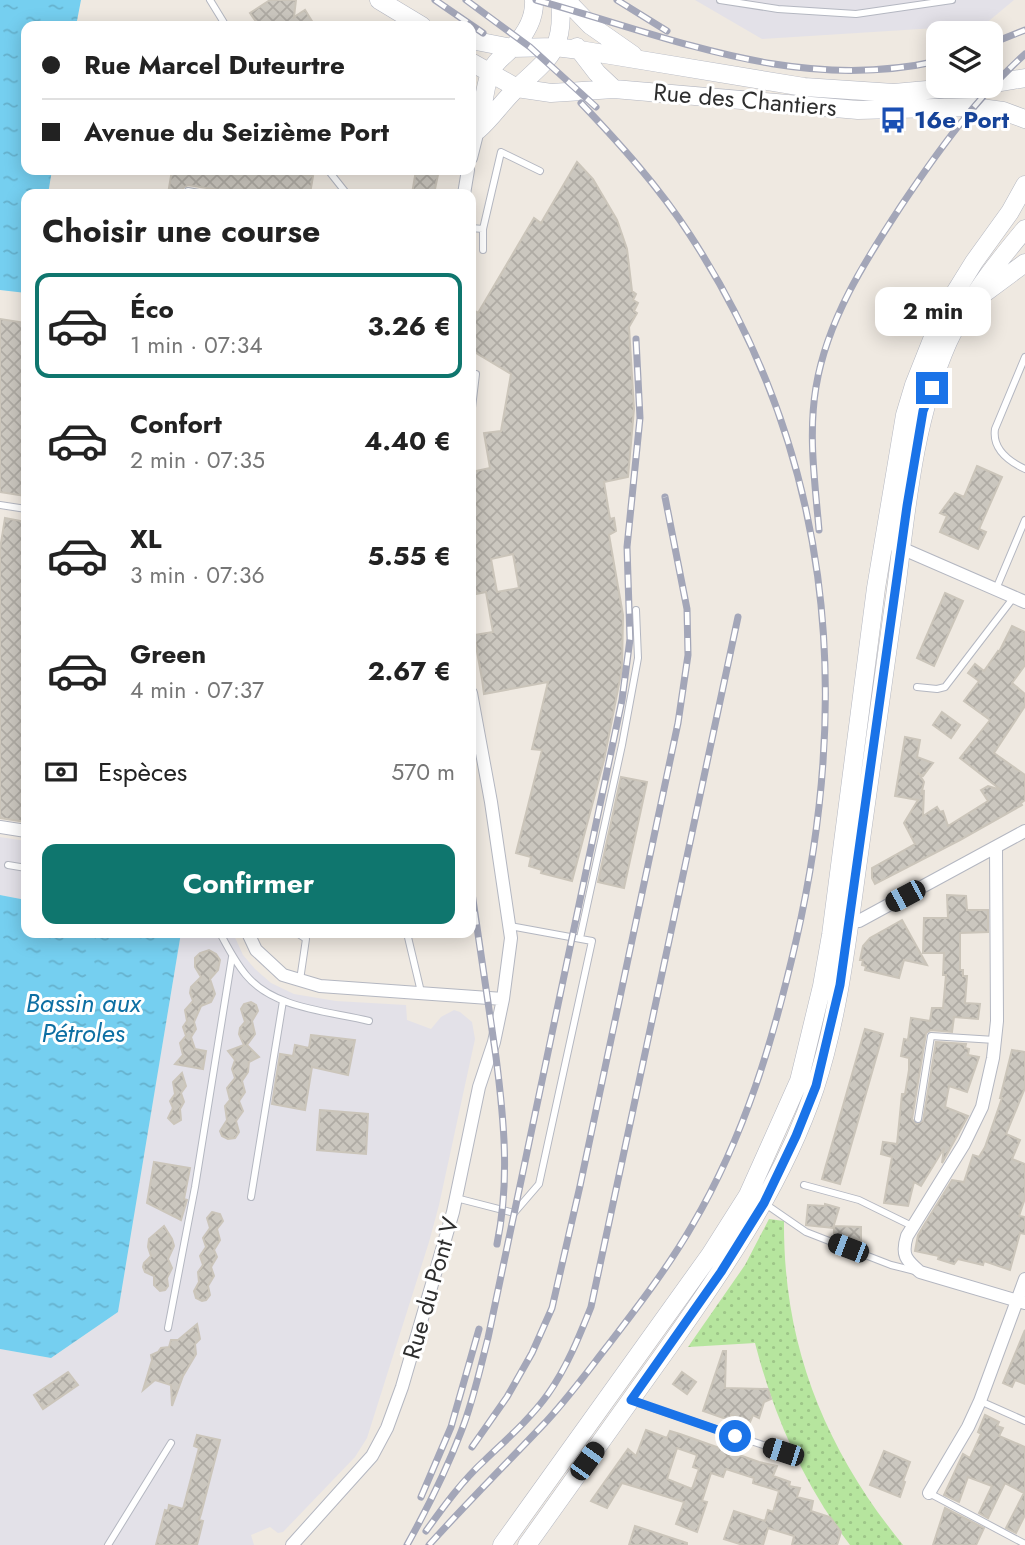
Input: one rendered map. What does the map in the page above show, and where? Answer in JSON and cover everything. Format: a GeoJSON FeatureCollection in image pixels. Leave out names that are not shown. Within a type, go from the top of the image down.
{"type":"FeatureCollection","features":[{"type":"Feature","properties":{"kind":"main road"},"geometry":{"type":"LineString","coordinates":[[379,0],[414,21]]}},
{"type":"Feature","properties":{"kind":"main road"},"geometry":{"type":"LineString","coordinates":[[476,131],[490,73],[496,62],[512,48],[533,17],[534,0]]}},
{"type":"Feature","properties":{"kind":"main road"},"geometry":{"type":"LineString","coordinates":[[547,0],[562,27],[597,73],[614,89]]}},
{"type":"Feature","properties":{"kind":"main road"},"geometry":{"type":"LineString","coordinates":[[476,134],[542,66],[555,47],[562,27],[560,0]]}},
{"type":"Feature","properties":{"kind":"main road"},"geometry":{"type":"LineString","coordinates":[[566,0],[590,25],[639,59]]}},
{"type":"Feature","properties":{"kind":"main road","name":"Rue des Chantiers"},"geometry":{"type":"LineString","coordinates":[[476,42],[512,48],[555,47],[580,50],[804,87],[894,93],[926,90]]}},
{"type":"Feature","properties":{"kind":"main road"},"geometry":{"type":"LineString","coordinates":[[476,49],[490,73]]}},
{"type":"Feature","properties":{"kind":"main road","name":"Rue des Chantiers"},"geometry":{"type":"LineString","coordinates":[[476,65],[517,89],[551,93],[614,89],[858,110],[973,107],[1003,111],[1025,119]]}},
{"type":"Feature","properties":{"kind":"main road"},"geometry":{"type":"LineString","coordinates":[[1003,82],[1025,78]]}},
{"type":"Feature","properties":{"kind":"main road"},"geometry":{"type":"LineString","coordinates":[[502,1545],[710,1255],[748,1195],[799,1081],[831,936],[884,540],[905,415],[914,384],[943,312],[1025,185]]}},
{"type":"Feature","properties":{"kind":"main road"},"geometry":{"type":"LineString","coordinates":[[530,1544],[721,1272],[764,1203],[816,1086],[840,985],[901,548],[923,411],[948,342],[986,274],[1025,229]]}},
{"type":"Feature","properties":{"kind":"main road"},"geometry":{"type":"LineString","coordinates":[[970,304],[1025,263]]}},
{"type":"Feature","properties":{"kind":"street"},"geometry":{"type":"LineString","coordinates":[[884,540],[1019,600]]}},
{"type":"Feature","properties":{"kind":"street","name":"Rue du Pont V"},"geometry":{"type":"LineString","coordinates":[[292,1545],[364,1467],[387,1428],[402,1387],[456,1198],[479,1087],[494,1042],[512,938],[476,723]]}},
{"type":"Feature","properties":{"kind":"street"},"geometry":{"type":"LineString","coordinates":[[0,827],[21,830]]}},
{"type":"Feature","properties":{"kind":"street"},"geometry":{"type":"LineString","coordinates":[[849,922],[859,921],[1025,831]]}},
{"type":"Feature","properties":{"kind":"street"},"geometry":{"type":"LineString","coordinates":[[996,847],[995,1040],[982,1107],[964,1144],[906,1236],[903,1248],[908,1261],[920,1272],[1022,1302]]}},
{"type":"Feature","properties":{"kind":"street"},"geometry":{"type":"LineString","coordinates":[[250,938],[256,950],[283,975],[320,986],[503,999]]}},
{"type":"Feature","properties":{"kind":"street"},"geometry":{"type":"LineString","coordinates":[[929,1493],[968,1427],[980,1401],[1022,1302],[1025,1279]]}},
{"type":"Feature","properties":{"kind":"lane"},"geometry":{"type":"LineString","coordinates":[[210,0],[223,21]]}},
{"type":"Feature","properties":{"kind":"lane"},"geometry":{"type":"LineString","coordinates":[[720,0],[778,9],[856,14],[952,0]]}},
{"type":"Feature","properties":{"kind":"lane"},"geometry":{"type":"LineString","coordinates":[[483,250],[483,229],[501,152],[540,171]]}},
{"type":"Feature","properties":{"kind":"lane"},"geometry":{"type":"LineString","coordinates":[[332,175],[343,189]]}},
{"type":"Feature","properties":{"kind":"lane"},"geometry":{"type":"LineString","coordinates":[[476,228],[483,229]]}},
{"type":"Feature","properties":{"kind":"lane"},"geometry":{"type":"LineString","coordinates":[[1025,356],[993,438],[1005,457],[1025,469]]}},
{"type":"Feature","properties":{"kind":"lane"},"geometry":{"type":"LineString","coordinates":[[0,505],[21,508]]}},
{"type":"Feature","properties":{"kind":"lane"},"geometry":{"type":"LineString","coordinates":[[996,589],[1025,520]]}},
{"type":"Feature","properties":{"kind":"lane"},"geometry":{"type":"LineString","coordinates":[[917,687],[945,687],[1019,600]]}},
{"type":"Feature","properties":{"kind":"lane"},"geometry":{"type":"LineString","coordinates":[[580,938],[638,658],[636,610]]}},
{"type":"Feature","properties":{"kind":"lane"},"geometry":{"type":"LineString","coordinates":[[8,866],[21,867]]}},
{"type":"Feature","properties":{"kind":"lane"},"geometry":{"type":"LineString","coordinates":[[456,1198],[514,1213],[540,1184],[592,941],[510,926]]}},
{"type":"Feature","properties":{"kind":"lane"},"geometry":{"type":"LineString","coordinates":[[222,938],[232,957],[248,978],[283,1001],[369,1021]]}},
{"type":"Feature","properties":{"kind":"lane"},"geometry":{"type":"LineString","coordinates":[[300,980],[304,938]]}},
{"type":"Feature","properties":{"kind":"lane"},"geometry":{"type":"LineString","coordinates":[[408,938],[421,992]]}},
{"type":"Feature","properties":{"kind":"lane"},"geometry":{"type":"LineString","coordinates":[[168,1328],[195,1187],[232,957]]}},
{"type":"Feature","properties":{"kind":"lane"},"geometry":{"type":"LineString","coordinates":[[251,1197],[283,1001]]}},
{"type":"Feature","properties":{"kind":"lane"},"geometry":{"type":"LineString","coordinates":[[918,1119],[931,1036],[995,1040]]}},
{"type":"Feature","properties":{"kind":"lane"},"geometry":{"type":"LineString","coordinates":[[804,1185],[859,1200],[912,1226]]}},
{"type":"Feature","properties":{"kind":"lane"},"geometry":{"type":"LineString","coordinates":[[764,1203],[806,1232],[891,1265],[920,1272]]}},
{"type":"Feature","properties":{"kind":"lane"},"geometry":{"type":"LineString","coordinates":[[631,1400],[783,1452]]}},
{"type":"Feature","properties":{"kind":"lane"},"geometry":{"type":"LineString","coordinates":[[980,1401],[1025,1420]]}},
{"type":"Feature","properties":{"kind":"lane"},"geometry":{"type":"LineString","coordinates":[[108,1545],[171,1443]]}},
{"type":"Feature","properties":{"kind":"lane"},"geometry":{"type":"LineString","coordinates":[[929,1493],[1025,1544]]}},
{"type":"Feature","properties":{"kind":"shaded area"},"geometry":{"type":"Polygon","coordinates":[[[695,0],[1014,0],[989,21],[926,21],[926,29],[762,39],[695,0]]]}},
{"type":"Feature","properties":{"kind":"shaded area"},"geometry":{"type":"Polygon","coordinates":[[[0,837],[21,840],[21,899],[0,895],[0,837]]]}},
{"type":"Feature","properties":{"kind":"shaded area"},"geometry":{"type":"Polygon","coordinates":[[[180,938],[235,938],[243,955],[255,969],[271,983],[294,994],[336,1001],[406,1005],[407,1020],[431,1029],[441,1017],[454,1010],[472,1022],[475,1039],[439,1205],[367,1438],[355,1457],[283,1532],[278,1533],[270,1527],[251,1535],[254,1545],[0,1545],[0,1349],[51,1358],[118,1312],[180,938]]]}},
{"type":"Feature","properties":{"kind":"green space"},"geometry":{"type":"Polygon","coordinates":[[[769,1219],[784,1221],[791,1311],[814,1394],[851,1471],[875,1509],[903,1545],[850,1545],[833,1522],[818,1499],[781,1424],[755,1343],[688,1347],[745,1265],[769,1219]]]}},
{"type":"Feature","properties":{"kind":"water"},"geometry":{"type":"Polygon","coordinates":[[[0,0],[81,0],[77,21],[21,21],[21,175],[51,175],[49,189],[21,189],[21,292],[0,290],[0,0]]]}},
{"type":"Feature","properties":{"kind":"water","name":"Bassin aux Pétroles"},"geometry":{"type":"Polygon","coordinates":[[[0,895],[21,899],[21,938],[180,938],[118,1312],[51,1358],[0,1349],[0,895]]]}},
{"type":"Feature","properties":{"kind":"building"},"geometry":{"type":"Polygon","coordinates":[[[270,0],[296,0],[294,17],[305,10],[312,21],[256,21],[250,13],[270,0]]]}},
{"type":"Feature","properties":{"kind":"building"},"geometry":{"type":"Polygon","coordinates":[[[577,162],[593,179],[617,220],[627,249],[632,291],[636,294],[633,300],[638,303],[634,311],[637,313],[629,327],[634,409],[628,477],[604,482],[610,519],[614,518],[616,531],[609,535],[623,615],[622,669],[604,760],[572,881],[541,873],[542,870],[529,866],[531,857],[516,853],[542,750],[532,749],[548,682],[484,694],[476,646],[476,635],[493,632],[486,592],[476,594],[476,471],[490,468],[484,433],[501,431],[511,374],[476,353],[476,312],[478,313],[534,218],[541,223],[577,162]],[[513,554],[491,559],[497,592],[519,588],[513,554]]]}},
{"type":"Feature","properties":{"kind":"building"},"geometry":{"type":"Polygon","coordinates":[[[171,175],[313,176],[311,189],[213,189],[188,185],[183,189],[169,189],[171,175]]]}},
{"type":"Feature","properties":{"kind":"building"},"geometry":{"type":"Polygon","coordinates":[[[415,175],[438,175],[435,189],[413,189],[415,175]]]}},
{"type":"Feature","properties":{"kind":"building"},"geometry":{"type":"Polygon","coordinates":[[[0,319],[21,322],[21,495],[0,492],[0,319]]]}},
{"type":"Feature","properties":{"kind":"building"},"geometry":{"type":"Polygon","coordinates":[[[977,466],[1002,477],[979,529],[986,532],[978,549],[940,532],[947,516],[940,513],[955,493],[964,497],[977,466]]]}},
{"type":"Feature","properties":{"kind":"building"},"geometry":{"type":"Polygon","coordinates":[[[5,518],[21,521],[21,821],[0,818],[0,549],[5,518]]]}},
{"type":"Feature","properties":{"kind":"building"},"geometry":{"type":"Polygon","coordinates":[[[945,593],[963,601],[934,666],[917,658],[945,593]]]}},
{"type":"Feature","properties":{"kind":"building"},"geometry":{"type":"Polygon","coordinates":[[[1012,626],[1025,632],[1025,665],[1012,683],[1025,694],[1025,706],[994,753],[1025,775],[1025,800],[1022,805],[960,840],[875,884],[872,868],[915,844],[904,823],[918,800],[895,796],[905,737],[920,740],[917,757],[933,763],[923,776],[919,774],[924,782],[921,795],[924,790],[923,816],[937,807],[940,812],[943,811],[948,826],[988,801],[981,790],[988,786],[1001,790],[960,758],[990,720],[964,701],[979,681],[968,673],[975,664],[984,671],[999,652],[1012,626]]]}},
{"type":"Feature","properties":{"kind":"building"},"geometry":{"type":"Polygon","coordinates":[[[942,712],[960,725],[951,738],[933,725],[942,712]]]}},
{"type":"Feature","properties":{"kind":"building"},"geometry":{"type":"Polygon","coordinates":[[[621,777],[647,782],[624,888],[598,882],[621,777]]]}},
{"type":"Feature","properties":{"kind":"building"},"geometry":{"type":"Polygon","coordinates":[[[947,895],[966,896],[967,910],[988,910],[988,932],[960,933],[960,970],[963,970],[963,976],[967,976],[965,1003],[980,1004],[978,1019],[954,1017],[952,1032],[931,1030],[926,1033],[912,1119],[916,1124],[923,1121],[936,1042],[966,1044],[968,1055],[979,1057],[967,1092],[949,1086],[945,1107],[968,1116],[942,1163],[944,1148],[921,1186],[914,1182],[908,1206],[884,1203],[892,1157],[881,1154],[883,1142],[897,1144],[902,1094],[905,1094],[909,1070],[909,1058],[901,1056],[904,1039],[908,1040],[911,1018],[930,1021],[932,1008],[943,1008],[946,975],[943,975],[944,953],[923,953],[924,918],[948,918],[947,895]]]}},
{"type":"Feature","properties":{"kind":"building"},"geometry":{"type":"Polygon","coordinates":[[[902,920],[927,965],[904,960],[899,978],[865,970],[863,960],[860,960],[863,946],[870,938],[902,920]]]}},
{"type":"Feature","properties":{"kind":"building"},"geometry":{"type":"Polygon","coordinates":[[[209,950],[220,960],[218,970],[210,979],[215,994],[211,1002],[201,1006],[194,1022],[196,1029],[191,1037],[195,1049],[206,1051],[203,1069],[175,1064],[183,1055],[180,1043],[186,1036],[183,1027],[187,1021],[185,1010],[193,1001],[191,987],[201,977],[195,967],[195,958],[209,950]]]}},
{"type":"Feature","properties":{"kind":"building"},"geometry":{"type":"Polygon","coordinates":[[[251,1002],[256,1005],[258,1011],[252,1021],[255,1034],[247,1045],[259,1057],[249,1062],[248,1072],[242,1081],[245,1092],[239,1101],[243,1111],[236,1121],[239,1132],[235,1138],[228,1139],[222,1136],[220,1131],[227,1120],[225,1106],[230,1100],[227,1088],[235,1078],[232,1069],[235,1060],[228,1051],[244,1045],[239,1034],[245,1022],[241,1009],[244,1004],[251,1002]]]}},
{"type":"Feature","properties":{"kind":"building"},"geometry":{"type":"Polygon","coordinates":[[[865,1029],[883,1034],[840,1184],[822,1179],[865,1029]]]}},
{"type":"Feature","properties":{"kind":"building"},"geometry":{"type":"Polygon","coordinates":[[[311,1035],[355,1040],[348,1075],[312,1067],[305,1110],[272,1104],[280,1054],[293,1056],[295,1045],[309,1048],[311,1035]]]}},
{"type":"Feature","properties":{"kind":"building"},"geometry":{"type":"Polygon","coordinates":[[[1012,1050],[1025,1052],[1025,1088],[1006,1134],[1020,1140],[1012,1159],[1025,1164],[1025,1198],[1019,1216],[1025,1217],[1025,1234],[1020,1233],[1010,1270],[984,1261],[983,1265],[958,1259],[954,1264],[938,1259],[939,1256],[915,1251],[918,1235],[952,1180],[964,1182],[973,1155],[979,1157],[985,1147],[1002,1098],[1012,1050]]]}},
{"type":"Feature","properties":{"kind":"building"},"geometry":{"type":"Polygon","coordinates":[[[182,1073],[186,1086],[181,1093],[184,1102],[180,1109],[181,1120],[174,1124],[168,1118],[173,1108],[170,1101],[175,1094],[173,1082],[182,1073]]]}},
{"type":"Feature","properties":{"kind":"building"},"geometry":{"type":"Polygon","coordinates":[[[320,1110],[368,1114],[366,1154],[317,1150],[320,1110]]]}},
{"type":"Feature","properties":{"kind":"building"},"geometry":{"type":"Polygon","coordinates":[[[154,1162],[190,1168],[184,1199],[187,1200],[181,1220],[147,1203],[154,1162]]]}},
{"type":"Feature","properties":{"kind":"building"},"geometry":{"type":"Polygon","coordinates":[[[825,1204],[839,1208],[833,1228],[806,1225],[808,1205],[825,1204]]]}},
{"type":"Feature","properties":{"kind":"building"},"geometry":{"type":"Polygon","coordinates":[[[212,1212],[220,1214],[223,1221],[217,1229],[220,1240],[214,1250],[217,1257],[211,1267],[214,1276],[208,1286],[210,1295],[202,1301],[196,1298],[194,1291],[199,1282],[198,1272],[203,1265],[200,1256],[206,1247],[203,1238],[210,1228],[207,1218],[212,1212]]]}},
{"type":"Feature","properties":{"kind":"building"},"geometry":{"type":"Polygon","coordinates":[[[164,1226],[174,1246],[168,1259],[172,1268],[167,1278],[168,1286],[160,1291],[154,1285],[154,1276],[145,1272],[143,1267],[151,1256],[149,1239],[164,1226]]]}},
{"type":"Feature","properties":{"kind":"building"},"geometry":{"type":"Polygon","coordinates":[[[834,1226],[861,1227],[861,1240],[834,1237],[834,1226]]]}},
{"type":"Feature","properties":{"kind":"building"},"geometry":{"type":"Polygon","coordinates":[[[197,1324],[200,1339],[195,1344],[196,1354],[183,1376],[172,1406],[171,1385],[155,1380],[143,1390],[151,1355],[161,1348],[169,1347],[171,1340],[178,1340],[197,1324]]]}},
{"type":"Feature","properties":{"kind":"building"},"geometry":{"type":"Polygon","coordinates":[[[1025,1330],[1025,1384],[1015,1380],[1012,1387],[1003,1383],[1025,1330]]]}},
{"type":"Feature","properties":{"kind":"building"},"geometry":{"type":"Polygon","coordinates":[[[723,1351],[726,1351],[725,1388],[768,1389],[771,1399],[764,1402],[759,1418],[753,1415],[750,1422],[731,1415],[729,1420],[703,1411],[723,1351]]]}},
{"type":"Feature","properties":{"kind":"building"},"geometry":{"type":"Polygon","coordinates":[[[68,1372],[78,1385],[43,1409],[34,1395],[68,1372]]]}},
{"type":"Feature","properties":{"kind":"building"},"geometry":{"type":"Polygon","coordinates":[[[682,1372],[696,1382],[687,1394],[673,1384],[682,1372]]]}},
{"type":"Feature","properties":{"kind":"building"},"geometry":{"type":"Polygon","coordinates":[[[985,1415],[999,1422],[997,1426],[1003,1428],[999,1436],[1025,1447],[1025,1515],[1016,1533],[1006,1528],[1024,1493],[1005,1483],[988,1518],[979,1513],[992,1486],[968,1477],[959,1502],[944,1495],[963,1454],[970,1458],[981,1434],[978,1432],[985,1415]]]}},
{"type":"Feature","properties":{"kind":"building"},"geometry":{"type":"Polygon","coordinates":[[[646,1430],[667,1438],[670,1431],[777,1466],[773,1476],[790,1482],[789,1486],[800,1488],[797,1497],[813,1501],[811,1511],[830,1517],[841,1532],[837,1545],[792,1545],[794,1536],[768,1528],[763,1545],[743,1545],[724,1539],[734,1511],[765,1521],[768,1510],[773,1512],[779,1491],[753,1483],[754,1478],[726,1469],[723,1477],[711,1473],[702,1501],[707,1502],[697,1532],[676,1524],[684,1502],[629,1485],[622,1483],[607,1508],[591,1501],[628,1449],[636,1456],[646,1430]],[[677,1448],[667,1479],[692,1489],[699,1469],[693,1467],[697,1455],[677,1448]]]}},
{"type":"Feature","properties":{"kind":"building"},"geometry":{"type":"Polygon","coordinates":[[[197,1435],[220,1440],[199,1520],[203,1521],[197,1545],[156,1545],[165,1510],[168,1511],[169,1505],[183,1509],[199,1448],[194,1446],[197,1435]]]}},
{"type":"Feature","properties":{"kind":"building"},"geometry":{"type":"Polygon","coordinates":[[[884,1451],[910,1462],[900,1497],[870,1485],[884,1451]]]}},
{"type":"Feature","properties":{"kind":"building"},"geometry":{"type":"Polygon","coordinates":[[[945,1508],[984,1528],[976,1545],[933,1545],[945,1508]]]}},
{"type":"Feature","properties":{"kind":"building"},"geometry":{"type":"Polygon","coordinates":[[[635,1526],[687,1543],[687,1545],[629,1545],[635,1526]]]}},
{"type":"Feature","properties":{"kind":"railway"},"geometry":{"type":"LineString","coordinates":[[435,0],[466,21]]}},
{"type":"Feature","properties":{"kind":"railway"},"geometry":{"type":"LineString","coordinates":[[466,0],[530,47],[596,107]]}},
{"type":"Feature","properties":{"kind":"railway"},"geometry":{"type":"LineString","coordinates":[[536,0],[685,44],[784,66],[834,70],[885,69],[926,63]]}},
{"type":"Feature","properties":{"kind":"railway"},"geometry":{"type":"LineString","coordinates":[[617,0],[667,31]]}},
{"type":"Feature","properties":{"kind":"railway"},"geometry":{"type":"LineString","coordinates":[[476,28],[483,33]]}},
{"type":"Feature","properties":{"kind":"railway"},"geometry":{"type":"LineString","coordinates":[[1003,39],[1025,30]]}},
{"type":"Feature","properties":{"kind":"railway"},"geometry":{"type":"LineString","coordinates":[[819,530],[813,458],[814,405],[821,362],[838,315],[874,248],[929,165],[974,107],[1025,54]]}},
{"type":"Feature","properties":{"kind":"railway"},"geometry":{"type":"LineString","coordinates":[[429,1545],[551,1416],[631,1315],[684,1240],[728,1156],[767,1051],[796,941],[814,848],[823,756],[825,665],[818,576],[801,488],[774,402],[738,318],[690,235],[665,200],[581,103]]}},
{"type":"Feature","properties":{"kind":"railway"},"geometry":{"type":"LineString","coordinates":[[407,1545],[455,1447],[469,1409],[488,1338],[622,700],[630,639],[627,547],[640,418],[636,339]]}},
{"type":"Feature","properties":{"kind":"railway"},"geometry":{"type":"LineString","coordinates":[[472,1447],[507,1397],[532,1353],[552,1308],[678,723],[688,655],[687,609],[665,497]]}},
{"type":"Feature","properties":{"kind":"railway"},"geometry":{"type":"LineString","coordinates":[[426,1531],[469,1476],[526,1420],[548,1394],[567,1363],[591,1307],[738,617]]}},
{"type":"Feature","properties":{"kind":"railway"},"geometry":{"type":"LineString","coordinates":[[476,920],[496,1057],[503,1127],[505,1174],[497,1244]]}},
{"type":"Feature","properties":{"kind":"railway"},"geometry":{"type":"LineString","coordinates":[[421,1497],[451,1427],[479,1329]]}},
{"type":"Feature","properties":{"kind":"place","name":"16e Port"},"geometry":{"type":"Point","coordinates":[893,120]}},
{"type":"Feature","properties":{"kind":"route"},"geometry":{"type":"LineString","coordinates":[[735,1436],[631,1400],[721,1272],[764,1203],[816,1086],[840,985],[907,506],[923,411],[932,388]]}}]}
